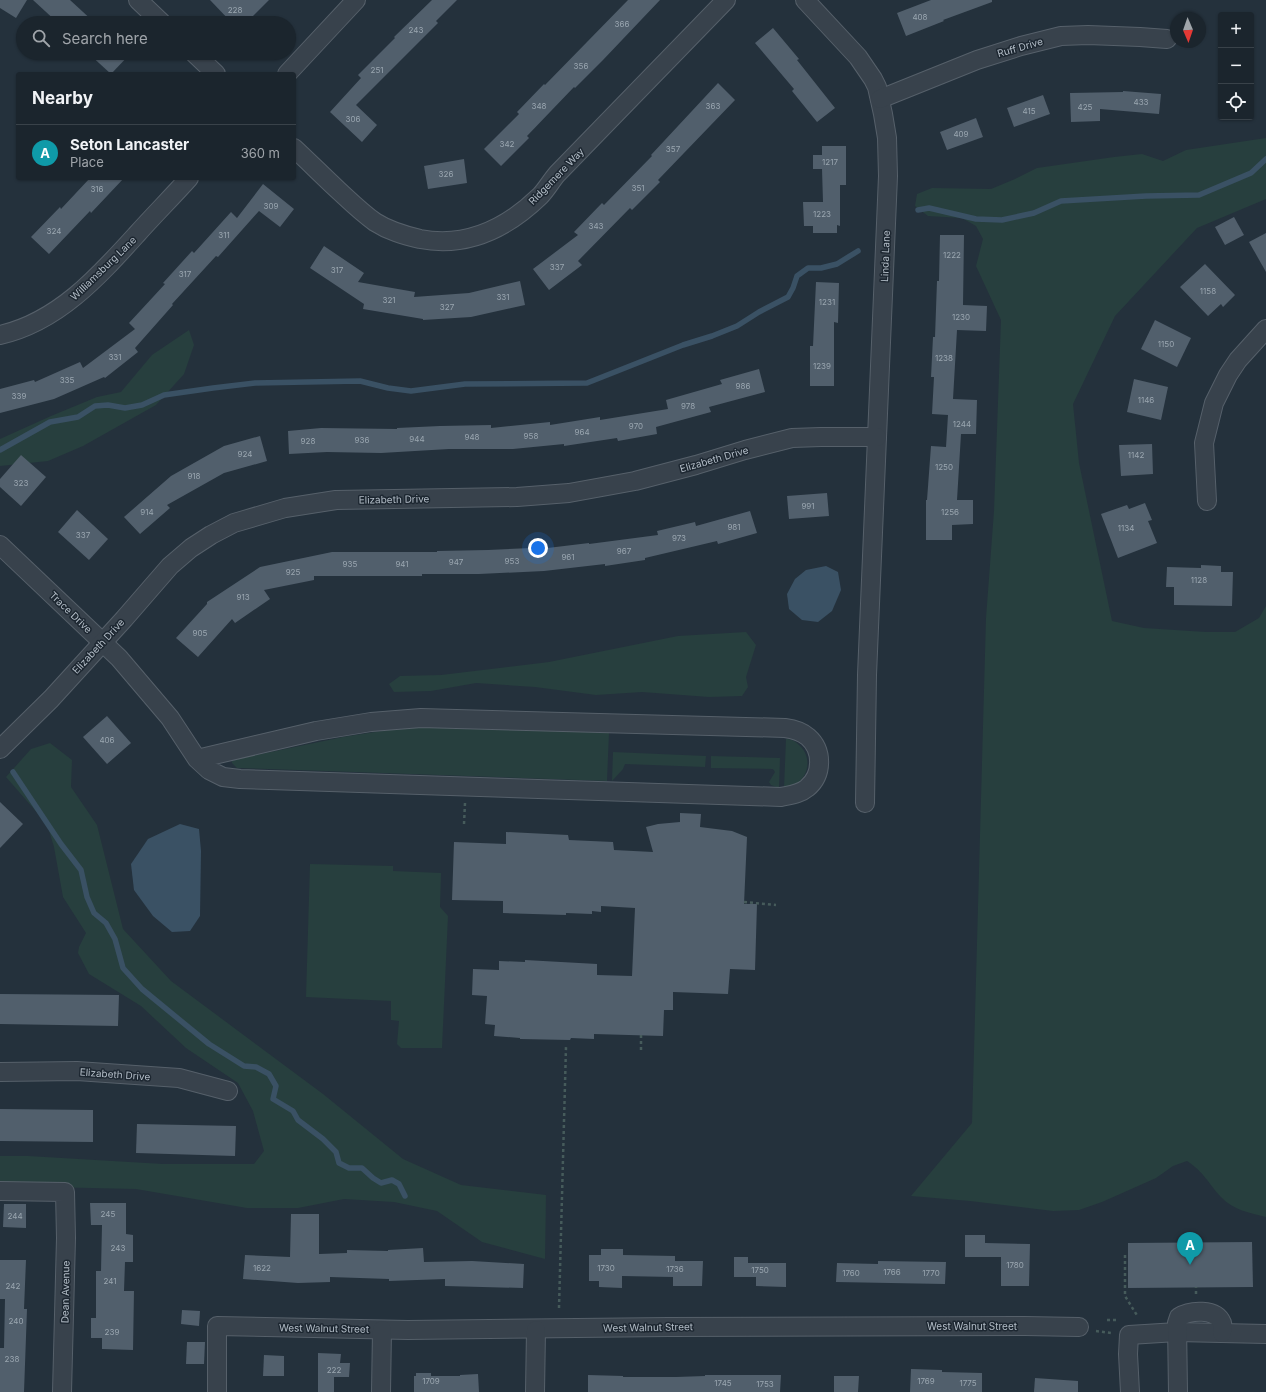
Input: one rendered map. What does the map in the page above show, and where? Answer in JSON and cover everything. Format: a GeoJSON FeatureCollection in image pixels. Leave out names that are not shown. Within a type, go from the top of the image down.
{"type":"FeatureCollection","features":[{"type":"Feature","properties":{"kind":"street"},"geometry":{"type":"LineString","coordinates":[[138,0],[155,16]]}},
{"type":"Feature","properties":{"kind":"street"},"geometry":{"type":"LineString","coordinates":[[289,72],[356,0]]}},
{"type":"Feature","properties":{"kind":"street","name":"Ridgemere Way"},"geometry":{"type":"LineString","coordinates":[[296,150],[359,210],[393,232],[431,241],[446,242],[477,237],[508,222],[540,195],[557,174],[726,0]]}},
{"type":"Feature","properties":{"kind":"street","name":"Linda Lane"},"geometry":{"type":"LineString","coordinates":[[805,0],[858,57],[873,79],[880,99],[887,138],[888,176],[867,676],[865,804]]}},
{"type":"Feature","properties":{"kind":"street","name":"Ruff Drive"},"geometry":{"type":"LineString","coordinates":[[880,99],[977,60],[1061,36],[1128,36],[1167,39]]}},
{"type":"Feature","properties":{"kind":"street"},"geometry":{"type":"LineString","coordinates":[[201,60],[214,72]]}},
{"type":"Feature","properties":{"kind":"street","name":"Williamsburg Lane"},"geometry":{"type":"LineString","coordinates":[[0,335],[48,316],[74,298],[112,261],[187,180]]}},
{"type":"Feature","properties":{"kind":"street"},"geometry":{"type":"LineString","coordinates":[[1207,501],[1204,443],[1214,403],[1228,375],[1238,360],[1266,330]]}},
{"type":"Feature","properties":{"kind":"street","name":"Elizabeth Drive"},"geometry":{"type":"LineString","coordinates":[[0,749],[51,699],[170,566],[191,548],[234,523],[260,514],[285,508],[336,500],[517,497],[569,493],[635,481],[792,438],[847,436],[877,437]]}},
{"type":"Feature","properties":{"kind":"street","name":"Trace Drive"},"geometry":{"type":"LineString","coordinates":[[0,545],[122,661],[170,718],[196,759],[209,770],[223,777],[240,779],[781,797],[796,794],[807,789],[814,781],[820,762],[814,745],[808,737],[801,732],[785,728],[421,718],[371,722],[316,731],[196,759]]}},
{"type":"Feature","properties":{"kind":"street","name":"Elizabeth Drive"},"geometry":{"type":"LineString","coordinates":[[0,1072],[77,1070],[179,1078],[228,1091]]}},
{"type":"Feature","properties":{"kind":"street","name":"Dean Avenue"},"geometry":{"type":"LineString","coordinates":[[0,1191],[65,1192],[66,1254],[62,1392]]}},
{"type":"Feature","properties":{"kind":"street","name":"West Walnut Street"},"geometry":{"type":"LineString","coordinates":[[217,1392],[217,1326],[382,1330],[536,1330],[774,1326],[1079,1327]]}},
{"type":"Feature","properties":{"kind":"street"},"geometry":{"type":"LineString","coordinates":[[381,1392],[382,1330]]}},
{"type":"Feature","properties":{"kind":"street"},"geometry":{"type":"LineString","coordinates":[[535,1392],[536,1330]]}},
{"type":"Feature","properties":{"kind":"street"},"geometry":{"type":"LineString","coordinates":[[1177,1332],[1178,1392]]}},
{"type":"Feature","properties":{"kind":"street"},"geometry":{"type":"LineString","coordinates":[[1130,1392],[1128,1354],[1136,1335],[1177,1332],[1266,1334]]}},
{"type":"Feature","properties":{"kind":"path"},"geometry":{"type":"LineString","coordinates":[[464,824],[465,798]]}},
{"type":"Feature","properties":{"kind":"path"},"geometry":{"type":"LineString","coordinates":[[744,902],[776,905]]}},
{"type":"Feature","properties":{"kind":"path"},"geometry":{"type":"LineString","coordinates":[[641,1036],[641,1050]]}},
{"type":"Feature","properties":{"kind":"path"},"geometry":{"type":"LineString","coordinates":[[559,1308],[566,1047]]}},
{"type":"Feature","properties":{"kind":"path"},"geometry":{"type":"LineString","coordinates":[[1079,1327],[1103,1332],[1136,1335],[1141,1320],[1125,1296],[1125,1255]]}},
{"type":"Feature","properties":{"kind":"green space"},"geometry":{"type":"Polygon","coordinates":[[[1266,138],[1266,199],[1197,228],[1115,316],[1073,404],[1079,463],[1112,621],[1144,628],[1206,632],[1235,632],[1259,618],[1266,606],[1266,1217],[1236,1208],[1231,1205],[1221,1197],[1193,1165],[1187,1161],[1173,1166],[1156,1178],[1102,1202],[1079,1210],[1053,1211],[970,1201],[911,1196],[972,1123],[986,618],[994,511],[1001,320],[976,266],[983,239],[976,226],[962,218],[928,216],[915,206],[917,194],[932,188],[991,189],[1037,168],[1142,154],[1163,161],[1186,150],[1266,138]]]}},
{"type":"Feature","properties":{"kind":"green space"},"geometry":{"type":"Polygon","coordinates":[[[189,330],[194,345],[184,374],[156,405],[83,446],[48,461],[0,466],[0,439],[97,397],[121,392],[152,355],[189,330]]]}},
{"type":"Feature","properties":{"kind":"green space"},"geometry":{"type":"Polygon","coordinates":[[[746,632],[756,645],[746,677],[748,687],[742,696],[709,697],[642,692],[596,695],[535,687],[476,683],[431,691],[394,692],[389,684],[400,676],[441,675],[549,662],[678,636],[746,632]]]}},
{"type":"Feature","properties":{"kind":"green space"},"geometry":{"type":"Polygon","coordinates":[[[414,726],[609,732],[607,781],[237,768],[232,763],[232,761],[237,759],[343,737],[414,726]]]}},
{"type":"Feature","properties":{"kind":"green space"},"geometry":{"type":"Polygon","coordinates":[[[786,739],[790,739],[795,742],[804,750],[807,765],[804,776],[801,780],[794,785],[784,788],[786,739]]]}},
{"type":"Feature","properties":{"kind":"green space"},"geometry":{"type":"Polygon","coordinates":[[[50,743],[72,760],[71,787],[97,825],[123,929],[171,981],[323,1094],[403,1159],[461,1185],[546,1195],[545,1259],[482,1242],[437,1211],[394,1202],[344,1199],[298,1208],[247,1208],[136,1189],[0,1186],[0,1156],[28,1156],[163,1164],[254,1164],[264,1151],[253,1111],[238,1083],[186,1048],[141,1006],[89,974],[78,953],[79,947],[86,933],[63,897],[54,847],[47,824],[6,777],[31,749],[50,743]]]}},
{"type":"Feature","properties":{"kind":"green space"},"geometry":{"type":"Polygon","coordinates":[[[613,752],[706,756],[705,767],[625,764],[623,769],[612,781],[613,752]]]}},
{"type":"Feature","properties":{"kind":"green space"},"geometry":{"type":"Polygon","coordinates":[[[711,756],[780,758],[779,788],[771,785],[769,782],[775,772],[773,769],[711,768],[711,756]]]}},
{"type":"Feature","properties":{"kind":"green space"},"geometry":{"type":"Polygon","coordinates":[[[310,864],[393,866],[393,871],[441,873],[440,907],[448,916],[442,1048],[401,1048],[397,1044],[399,1021],[391,1020],[391,1001],[306,997],[310,864]]]}},
{"type":"Feature","properties":{"kind":"water"},"geometry":{"type":"Polygon","coordinates":[[[826,566],[838,572],[841,590],[832,611],[818,622],[802,620],[789,609],[787,594],[795,579],[806,570],[826,566]]]}},
{"type":"Feature","properties":{"kind":"water"},"geometry":{"type":"Polygon","coordinates":[[[180,824],[199,829],[201,851],[200,916],[190,931],[172,932],[153,916],[134,890],[131,864],[148,839],[180,824]]]}},
{"type":"Feature","properties":{"kind":"building"},"geometry":{"type":"Polygon","coordinates":[[[0,0],[27,0],[16,18],[0,8],[0,0]]]}},
{"type":"Feature","properties":{"kind":"building"},"geometry":{"type":"Polygon","coordinates":[[[33,0],[70,0],[87,16],[50,16],[33,0]]]}},
{"type":"Feature","properties":{"kind":"building"},"geometry":{"type":"Polygon","coordinates":[[[210,0],[269,0],[253,16],[225,16],[210,0]]]}},
{"type":"Feature","properties":{"kind":"building"},"geometry":{"type":"Polygon","coordinates":[[[432,0],[457,0],[436,21],[438,23],[356,105],[377,125],[362,142],[330,112],[361,78],[358,75],[432,0]]]}},
{"type":"Feature","properties":{"kind":"building"},"geometry":{"type":"Polygon","coordinates":[[[628,0],[660,0],[527,136],[529,138],[501,166],[484,149],[519,114],[517,112],[544,84],[545,85],[628,0]]]}},
{"type":"Feature","properties":{"kind":"building"},"geometry":{"type":"Polygon","coordinates":[[[931,0],[992,0],[992,2],[943,20],[944,21],[906,36],[897,13],[931,0]]]}},
{"type":"Feature","properties":{"kind":"building"},"geometry":{"type":"Polygon","coordinates":[[[773,28],[799,59],[797,60],[835,108],[817,122],[792,91],[794,89],[755,43],[773,28]]]}},
{"type":"Feature","properties":{"kind":"building"},"geometry":{"type":"Polygon","coordinates":[[[96,60],[124,60],[113,72],[109,72],[96,60]]]}},
{"type":"Feature","properties":{"kind":"building"},"geometry":{"type":"Polygon","coordinates":[[[718,83],[735,100],[658,180],[660,182],[632,210],[630,208],[578,261],[582,265],[549,290],[533,269],[578,235],[574,232],[602,203],[604,205],[652,156],[651,155],[718,83]]]}},
{"type":"Feature","properties":{"kind":"building"},"geometry":{"type":"Polygon","coordinates":[[[1123,91],[1161,94],[1159,114],[1100,109],[1100,121],[1071,122],[1070,93],[1123,91]]]}},
{"type":"Feature","properties":{"kind":"building"},"geometry":{"type":"Polygon","coordinates":[[[1043,95],[1050,114],[1014,127],[1007,108],[1043,95]]]}},
{"type":"Feature","properties":{"kind":"building"},"geometry":{"type":"Polygon","coordinates":[[[976,118],[983,137],[947,150],[940,132],[976,118]]]}},
{"type":"Feature","properties":{"kind":"building"},"geometry":{"type":"Polygon","coordinates":[[[822,146],[846,146],[846,185],[840,185],[840,226],[837,225],[837,233],[813,233],[813,226],[804,226],[803,202],[823,202],[822,169],[813,169],[813,155],[822,155],[822,146]]]}},
{"type":"Feature","properties":{"kind":"building"},"geometry":{"type":"Polygon","coordinates":[[[464,159],[467,183],[428,189],[424,166],[464,159]]]}},
{"type":"Feature","properties":{"kind":"building"},"geometry":{"type":"Polygon","coordinates":[[[88,180],[122,180],[49,254],[31,237],[60,207],[61,209],[88,180]]]}},
{"type":"Feature","properties":{"kind":"building"},"geometry":{"type":"Polygon","coordinates":[[[263,184],[294,209],[280,227],[259,211],[218,257],[216,256],[172,304],[173,305],[135,348],[138,352],[105,378],[104,377],[54,399],[0,413],[0,389],[34,380],[35,382],[80,362],[83,368],[135,329],[129,323],[165,284],[163,283],[192,251],[194,253],[231,212],[237,218],[263,184]]]}},
{"type":"Feature","properties":{"kind":"building"},"geometry":{"type":"Polygon","coordinates":[[[1234,217],[1244,235],[1225,245],[1215,227],[1234,217]]]}},
{"type":"Feature","properties":{"kind":"building"},"geometry":{"type":"Polygon","coordinates":[[[1266,233],[1266,272],[1249,242],[1266,233]]]}},
{"type":"Feature","properties":{"kind":"building"},"geometry":{"type":"Polygon","coordinates":[[[940,235],[964,235],[963,305],[987,306],[986,331],[957,330],[953,399],[977,400],[976,434],[961,434],[957,500],[973,500],[973,524],[952,525],[952,540],[926,540],[926,500],[931,446],[946,447],[948,415],[932,414],[934,377],[931,377],[933,337],[935,337],[937,281],[939,281],[940,235]]]}},
{"type":"Feature","properties":{"kind":"building"},"geometry":{"type":"Polygon","coordinates":[[[324,246],[364,273],[358,282],[415,292],[414,297],[469,293],[520,281],[525,305],[471,317],[423,320],[363,309],[364,304],[310,268],[324,246]]]}},
{"type":"Feature","properties":{"kind":"building"},"geometry":{"type":"Polygon","coordinates":[[[1205,264],[1235,295],[1223,307],[1221,304],[1208,316],[1180,287],[1205,264]]]}},
{"type":"Feature","properties":{"kind":"building"},"geometry":{"type":"Polygon","coordinates":[[[816,282],[839,283],[838,323],[834,322],[834,386],[810,386],[810,346],[813,346],[816,282]]]}},
{"type":"Feature","properties":{"kind":"building"},"geometry":{"type":"Polygon","coordinates":[[[1155,320],[1191,338],[1177,367],[1141,349],[1155,320]]]}},
{"type":"Feature","properties":{"kind":"building"},"geometry":{"type":"Polygon","coordinates":[[[759,369],[765,392],[709,407],[711,412],[656,427],[657,434],[618,441],[617,438],[564,446],[564,444],[513,449],[449,449],[381,453],[327,452],[289,454],[288,431],[321,428],[397,429],[491,425],[491,428],[550,422],[550,425],[600,417],[600,420],[668,409],[666,400],[722,384],[720,380],[759,369]]]}},
{"type":"Feature","properties":{"kind":"building"},"geometry":{"type":"Polygon","coordinates":[[[1134,379],[1168,387],[1161,420],[1127,412],[1134,379]]]}},
{"type":"Feature","properties":{"kind":"building"},"geometry":{"type":"Polygon","coordinates":[[[260,436],[267,461],[224,473],[167,505],[170,508],[140,534],[124,517],[171,476],[224,446],[260,436]]]}},
{"type":"Feature","properties":{"kind":"building"},"geometry":{"type":"Polygon","coordinates":[[[1152,444],[1153,474],[1121,476],[1119,445],[1152,444]]]}},
{"type":"Feature","properties":{"kind":"building"},"geometry":{"type":"Polygon","coordinates":[[[21,455],[46,477],[21,506],[0,487],[0,479],[21,455]]]}},
{"type":"Feature","properties":{"kind":"building"},"geometry":{"type":"Polygon","coordinates":[[[827,493],[829,516],[789,519],[787,496],[827,493]]]}},
{"type":"Feature","properties":{"kind":"building"},"geometry":{"type":"Polygon","coordinates":[[[1145,503],[1152,520],[1148,521],[1157,543],[1118,558],[1101,514],[1127,505],[1129,509],[1145,503]]]}},
{"type":"Feature","properties":{"kind":"building"},"geometry":{"type":"Polygon","coordinates":[[[77,510],[108,539],[89,560],[58,532],[77,510]]]}},
{"type":"Feature","properties":{"kind":"building"},"geometry":{"type":"Polygon","coordinates":[[[750,511],[757,533],[718,544],[717,541],[645,558],[645,560],[605,566],[605,564],[544,571],[479,574],[422,574],[422,576],[314,576],[314,580],[264,590],[270,599],[235,623],[232,619],[198,657],[176,638],[207,604],[207,602],[260,567],[332,552],[437,552],[531,548],[531,550],[589,544],[658,535],[657,531],[695,522],[696,526],[750,511]]]}},
{"type":"Feature","properties":{"kind":"building"},"geometry":{"type":"Polygon","coordinates":[[[1201,565],[1221,566],[1221,572],[1233,572],[1232,606],[1174,605],[1174,587],[1166,587],[1167,567],[1201,568],[1201,565]]]}},
{"type":"Feature","properties":{"kind":"building"},"geometry":{"type":"Polygon","coordinates":[[[107,716],[131,743],[107,764],[83,737],[107,716]]]}},
{"type":"Feature","properties":{"kind":"building"},"geometry":{"type":"Polygon","coordinates":[[[0,802],[23,824],[0,848],[0,802]]]}},
{"type":"Feature","properties":{"kind":"building"},"geometry":{"type":"Polygon","coordinates":[[[680,813],[701,814],[700,827],[732,831],[747,837],[744,904],[757,904],[755,970],[730,969],[728,994],[673,992],[673,1010],[664,1010],[663,1036],[594,1034],[594,1039],[571,1038],[570,1040],[520,1039],[494,1036],[495,1025],[485,1024],[487,996],[472,995],[473,969],[499,970],[499,961],[525,962],[525,960],[597,964],[597,975],[632,976],[635,908],[601,906],[601,912],[592,911],[592,914],[566,913],[566,915],[503,913],[503,901],[452,900],[454,842],[506,844],[506,832],[568,835],[569,840],[613,842],[614,850],[653,852],[646,827],[658,824],[680,822],[680,813]]]}},
{"type":"Feature","properties":{"kind":"building"},"geometry":{"type":"Polygon","coordinates":[[[0,994],[119,995],[118,1026],[0,1024],[0,994]]]}},
{"type":"Feature","properties":{"kind":"building"},"geometry":{"type":"Polygon","coordinates":[[[0,1109],[93,1110],[93,1142],[0,1141],[0,1109]]]}},
{"type":"Feature","properties":{"kind":"building"},"geometry":{"type":"Polygon","coordinates":[[[137,1124],[236,1126],[235,1156],[136,1153],[137,1124]]]}},
{"type":"Feature","properties":{"kind":"building"},"geometry":{"type":"Polygon","coordinates":[[[90,1203],[126,1203],[126,1234],[133,1235],[133,1262],[125,1262],[124,1291],[134,1291],[133,1350],[102,1349],[102,1338],[91,1338],[91,1318],[96,1318],[96,1271],[101,1271],[102,1225],[91,1225],[90,1203]]]}},
{"type":"Feature","properties":{"kind":"building"},"geometry":{"type":"Polygon","coordinates":[[[4,1204],[26,1204],[26,1228],[3,1227],[4,1204]]]}},
{"type":"Feature","properties":{"kind":"building"},"geometry":{"type":"Polygon","coordinates":[[[291,1214],[319,1214],[319,1254],[347,1253],[347,1250],[388,1251],[423,1248],[424,1262],[472,1261],[524,1264],[523,1288],[445,1286],[445,1279],[389,1281],[389,1279],[330,1277],[330,1282],[298,1283],[243,1279],[245,1255],[290,1257],[291,1214]]]}},
{"type":"Feature","properties":{"kind":"building"},"geometry":{"type":"Polygon","coordinates":[[[965,1235],[985,1235],[985,1243],[1030,1244],[1029,1286],[1001,1286],[1001,1257],[965,1257],[965,1235]]]}},
{"type":"Feature","properties":{"kind":"building"},"geometry":{"type":"Polygon","coordinates":[[[1252,1242],[1253,1287],[1128,1288],[1128,1243],[1252,1242]]]}},
{"type":"Feature","properties":{"kind":"building"},"geometry":{"type":"Polygon","coordinates":[[[601,1249],[623,1249],[623,1255],[675,1256],[675,1261],[703,1261],[702,1286],[673,1286],[673,1277],[622,1276],[622,1288],[599,1287],[599,1281],[589,1281],[589,1255],[601,1255],[601,1249]]]}},
{"type":"Feature","properties":{"kind":"building"},"geometry":{"type":"Polygon","coordinates":[[[734,1257],[748,1257],[748,1263],[786,1263],[786,1287],[756,1286],[756,1277],[734,1277],[734,1257]]]}},
{"type":"Feature","properties":{"kind":"building"},"geometry":{"type":"Polygon","coordinates":[[[0,1260],[26,1260],[24,1309],[27,1309],[24,1392],[0,1392],[0,1348],[4,1348],[5,1299],[0,1299],[0,1260]]]}},
{"type":"Feature","properties":{"kind":"building"},"geometry":{"type":"Polygon","coordinates":[[[878,1261],[946,1262],[945,1284],[836,1282],[837,1263],[878,1264],[878,1261]]]}},
{"type":"Feature","properties":{"kind":"building"},"geometry":{"type":"Polygon","coordinates":[[[182,1310],[200,1311],[199,1326],[181,1324],[182,1310]]]}},
{"type":"Feature","properties":{"kind":"building"},"geometry":{"type":"Polygon","coordinates":[[[187,1342],[205,1342],[204,1364],[186,1364],[187,1342]]]}},
{"type":"Feature","properties":{"kind":"building"},"geometry":{"type":"Polygon","coordinates":[[[318,1353],[341,1354],[340,1363],[350,1363],[349,1377],[334,1377],[334,1392],[318,1392],[318,1353]]]}},
{"type":"Feature","properties":{"kind":"building"},"geometry":{"type":"Polygon","coordinates":[[[264,1355],[284,1356],[284,1376],[263,1376],[264,1355]]]}},
{"type":"Feature","properties":{"kind":"building"},"geometry":{"type":"Polygon","coordinates":[[[911,1369],[942,1370],[942,1372],[982,1373],[982,1392],[910,1392],[911,1369]]]}},
{"type":"Feature","properties":{"kind":"building"},"geometry":{"type":"Polygon","coordinates":[[[416,1373],[431,1373],[431,1376],[460,1376],[478,1374],[479,1392],[414,1392],[414,1376],[416,1376],[416,1373]]]}},
{"type":"Feature","properties":{"kind":"building"},"geometry":{"type":"Polygon","coordinates":[[[588,1375],[623,1377],[676,1377],[705,1375],[781,1375],[780,1392],[588,1392],[588,1375]]]}},
{"type":"Feature","properties":{"kind":"building"},"geometry":{"type":"Polygon","coordinates":[[[834,1376],[859,1376],[858,1392],[834,1392],[834,1376]]]}},
{"type":"Feature","properties":{"kind":"building"},"geometry":{"type":"Polygon","coordinates":[[[1035,1378],[1078,1381],[1078,1392],[1034,1392],[1035,1378]]]}},
{"type":"Feature","properties":{"kind":"waterway"},"geometry":{"type":"LineString","coordinates":[[918,210],[929,208],[976,219],[1002,220],[1034,213],[1061,201],[1146,196],[1199,195],[1251,173],[1266,159]]}},
{"type":"Feature","properties":{"kind":"waterway"},"geometry":{"type":"LineString","coordinates":[[0,450],[50,422],[78,417],[95,406],[108,405],[125,408],[142,405],[164,395],[255,383],[360,381],[388,388],[411,391],[465,384],[587,383],[683,345],[737,326],[759,312],[788,297],[797,276],[808,268],[821,268],[837,264],[858,251]]}},
{"type":"Feature","properties":{"kind":"waterway"},"geometry":{"type":"LineString","coordinates":[[13,772],[61,844],[81,870],[87,897],[94,913],[106,923],[115,939],[123,968],[142,989],[209,1044],[244,1066],[256,1067],[269,1074],[276,1086],[273,1099],[293,1111],[298,1120],[323,1139],[336,1152],[339,1163],[349,1168],[362,1168],[381,1183],[392,1180],[399,1184],[405,1196]]}},
{"type":"Feature","properties":{"kind":"place","name":"Seton Lancaster"},"geometry":{"type":"Point","coordinates":[1190,1265]}}]}
